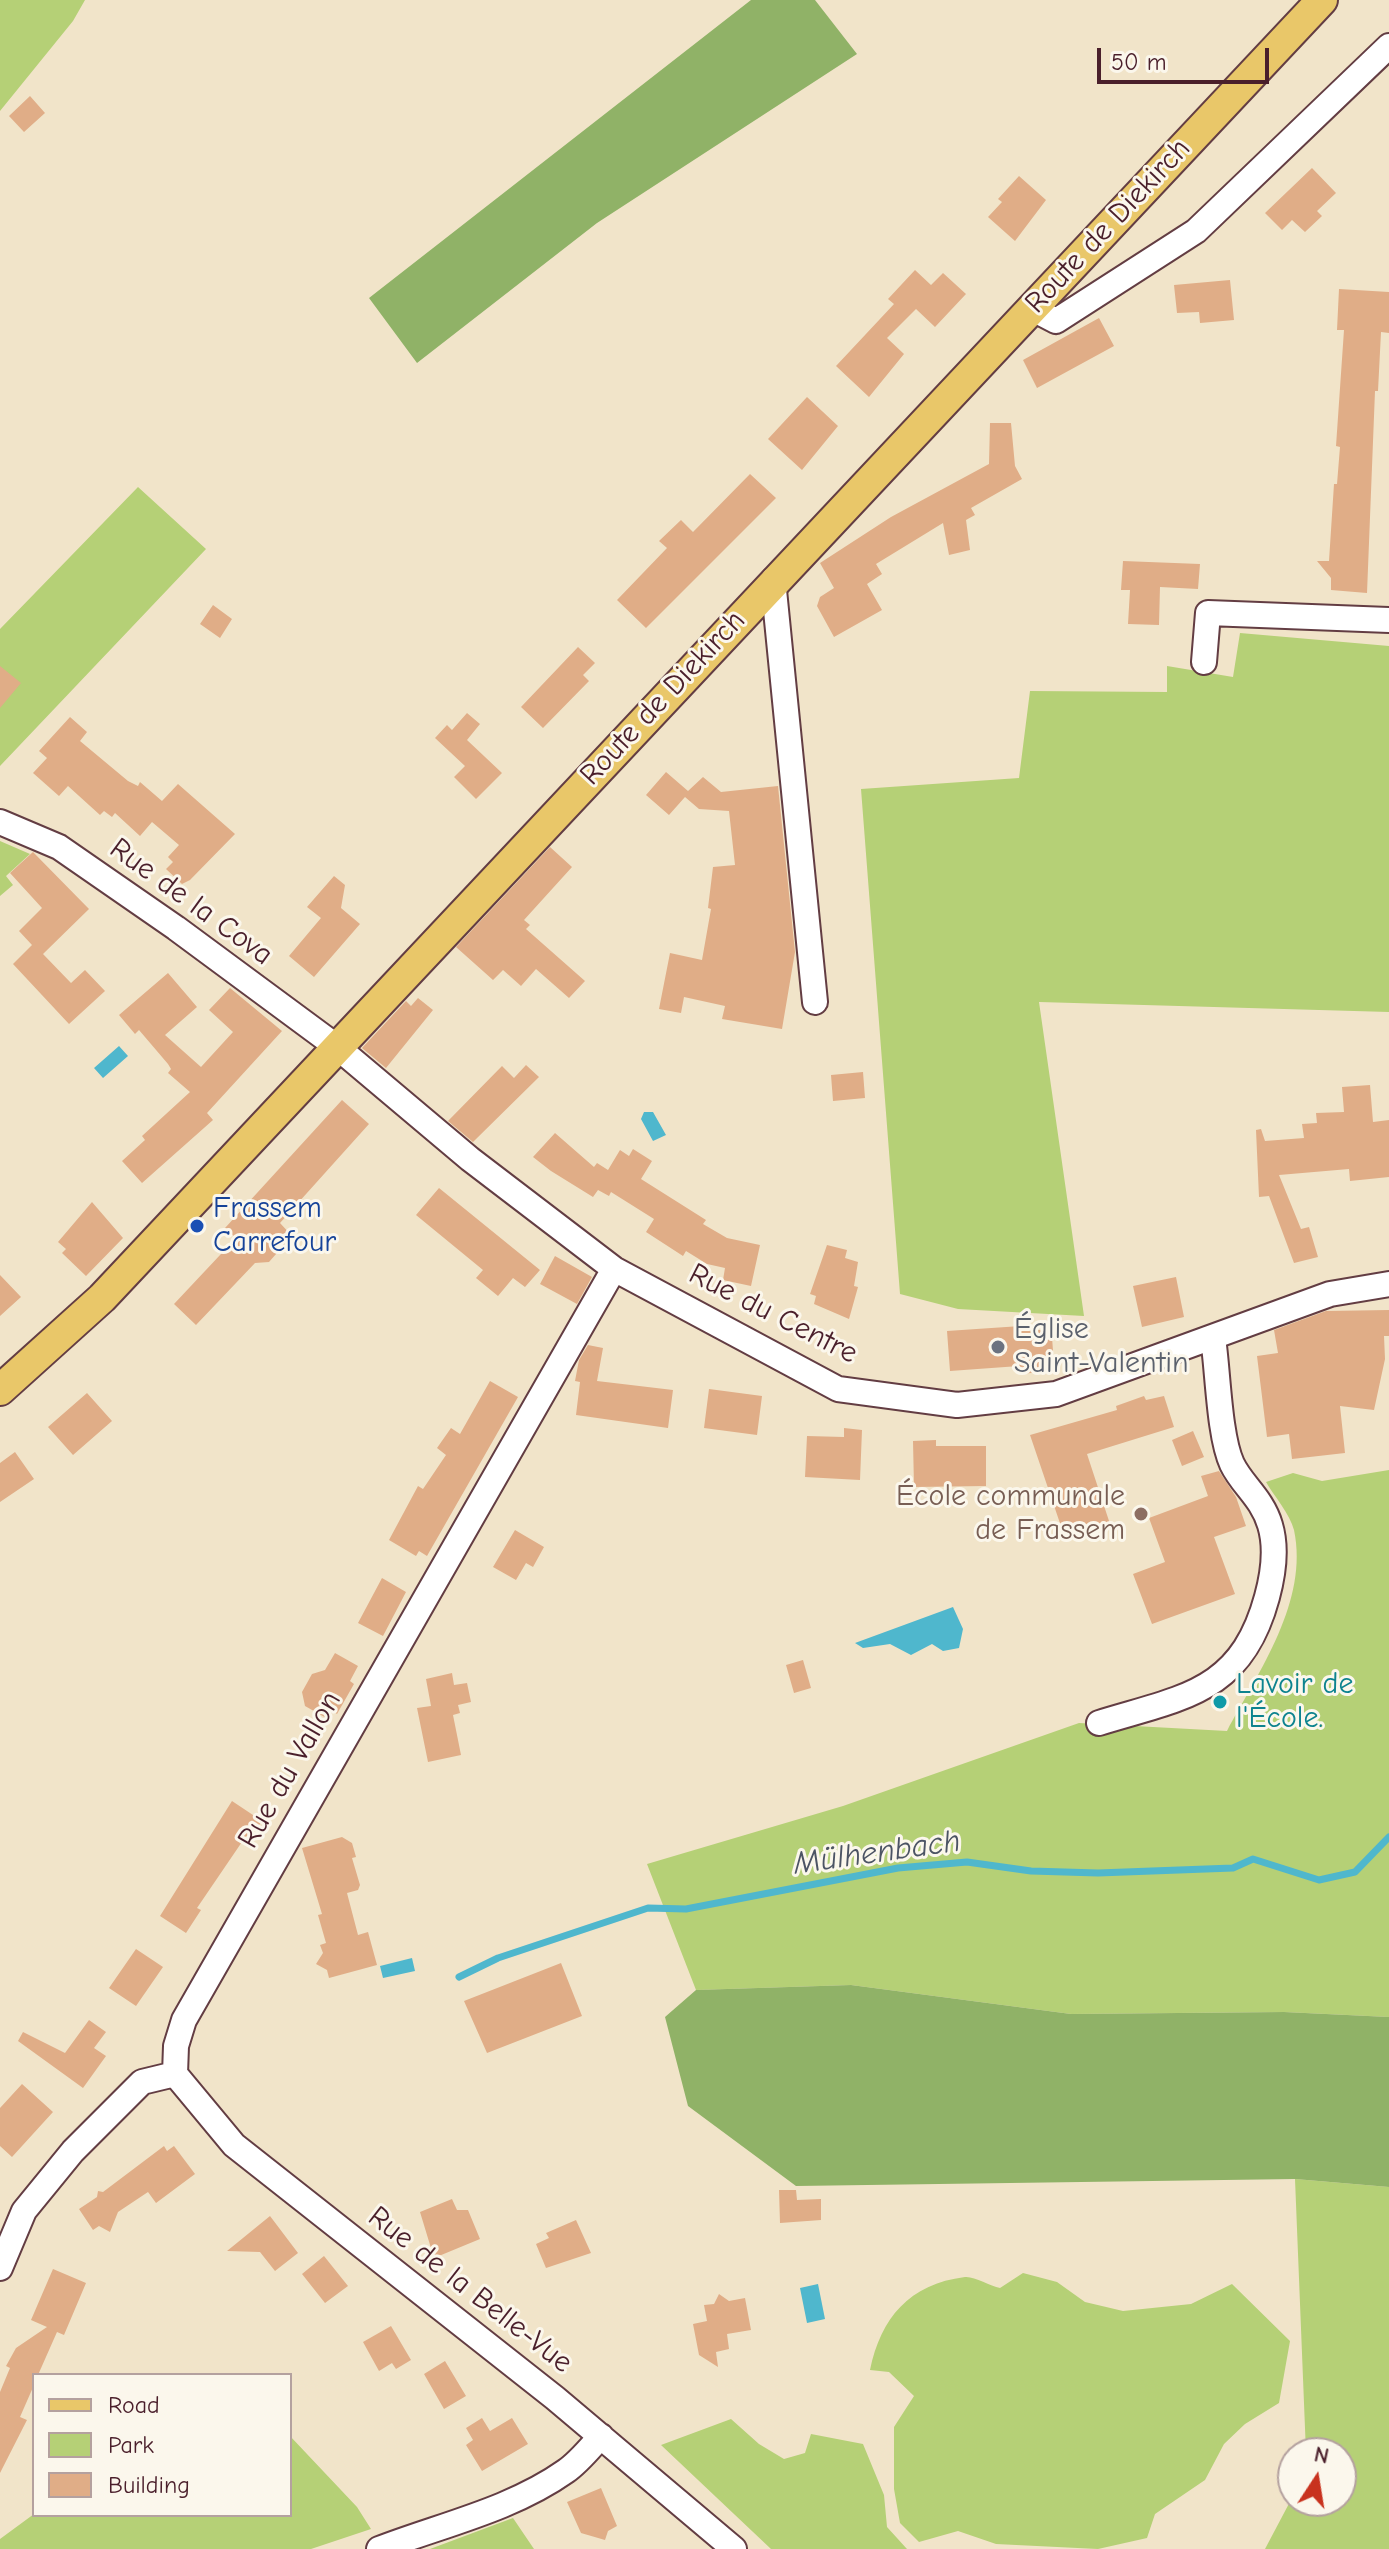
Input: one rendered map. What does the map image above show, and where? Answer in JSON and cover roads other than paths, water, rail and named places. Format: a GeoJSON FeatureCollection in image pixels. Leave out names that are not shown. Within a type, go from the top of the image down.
{"type":"FeatureCollection","features":[{"type":"Feature","properties":{"kind":"main road","name":"Route de Diekirch"},"geometry":{"type":"LineString","coordinates":[[0,1390],[102,1298],[773,580],[1322,0]]}},
{"type":"Feature","properties":{"kind":"street"},"geometry":{"type":"LineString","coordinates":[[1031,308],[1056,321],[1196,231],[1389,46]]}},
{"type":"Feature","properties":{"kind":"street"},"geometry":{"type":"LineString","coordinates":[[773,580],[815,1002]]}},
{"type":"Feature","properties":{"kind":"street"},"geometry":{"type":"LineString","coordinates":[[1204,662],[1208,613],[1389,620]]}},
{"type":"Feature","properties":{"kind":"street","name":"Rue de la Cova"},"geometry":{"type":"LineString","coordinates":[[4,832],[59,847],[176,928],[337,1047]]}},
{"type":"Feature","properties":{"kind":"street","name":"Rue du Centre"},"geometry":{"type":"LineString","coordinates":[[337,1047],[470,1159],[614,1269],[838,1389],[957,1405],[1056,1394],[1330,1294],[1389,1284]]}},
{"type":"Feature","properties":{"kind":"street","name":"Rue du Vallon"},"geometry":{"type":"LineString","coordinates":[[175,2074],[176,2046],[184,2020],[614,1269]]}},
{"type":"Feature","properties":{"kind":"street"},"geometry":{"type":"LineString","coordinates":[[1099,1723],[1188,1696],[1216,1682],[1235,1663],[1261,1619],[1271,1583],[1274,1552],[1270,1525],[1255,1492],[1232,1465],[1213,1338]]}},
{"type":"Feature","properties":{"kind":"street"},"geometry":{"type":"LineString","coordinates":[[0,2268],[24,2211],[73,2151],[142,2082],[175,2074]]}},
{"type":"Feature","properties":{"kind":"street","name":"Rue de la Belle-Vue"},"geometry":{"type":"LineString","coordinates":[[175,2074],[234,2145],[601,2436],[734,2549]]}},
{"type":"Feature","properties":{"kind":"street"},"geometry":{"type":"LineString","coordinates":[[379,2549],[468,2519],[523,2495],[567,2471],[601,2436]]}},
{"type":"Feature","properties":{"kind":"water"},"geometry":{"type":"Polygon","coordinates":[[[119,1046],[128,1056],[103,1078],[94,1068],[119,1046]]]}},
{"type":"Feature","properties":{"kind":"water"},"geometry":{"type":"Polygon","coordinates":[[[644,1112],[653,1112],[666,1135],[653,1141],[641,1119],[644,1112]]]}},
{"type":"Feature","properties":{"kind":"water"},"geometry":{"type":"Polygon","coordinates":[[[953,1607],[963,1629],[959,1648],[943,1651],[932,1644],[911,1655],[890,1644],[863,1648],[855,1643],[953,1607]]]}},
{"type":"Feature","properties":{"kind":"water"},"geometry":{"type":"Polygon","coordinates":[[[412,1958],[415,1971],[383,1978],[380,1966],[412,1958]]]}},
{"type":"Feature","properties":{"kind":"water"},"geometry":{"type":"Polygon","coordinates":[[[818,2284],[825,2319],[807,2323],[800,2288],[818,2284]]]}},
{"type":"Feature","properties":{"kind":"waterway","name":"Mülhenbach"},"geometry":{"type":"LineString","coordinates":[[459,1977],[498,1958],[648,1908],[686,1909],[898,1868],[967,1862],[1031,1871],[1098,1873],[1233,1868],[1253,1859],[1319,1880],[1355,1872],[1389,1837]]}},
{"type":"Feature","properties":{"kind":"place","name":"Frassem Carrefour"},"geometry":{"type":"Point","coordinates":[197,1226]}},
{"type":"Feature","properties":{"kind":"place","name":"Église Saint-Valentin"},"geometry":{"type":"Point","coordinates":[998,1347]}},
{"type":"Feature","properties":{"kind":"place","name":"École communale de Frassem"},"geometry":{"type":"Point","coordinates":[1141,1514]}},
{"type":"Feature","properties":{"kind":"place","name":"Lavoir de l'École."},"geometry":{"type":"Point","coordinates":[1220,1702]}}]}
